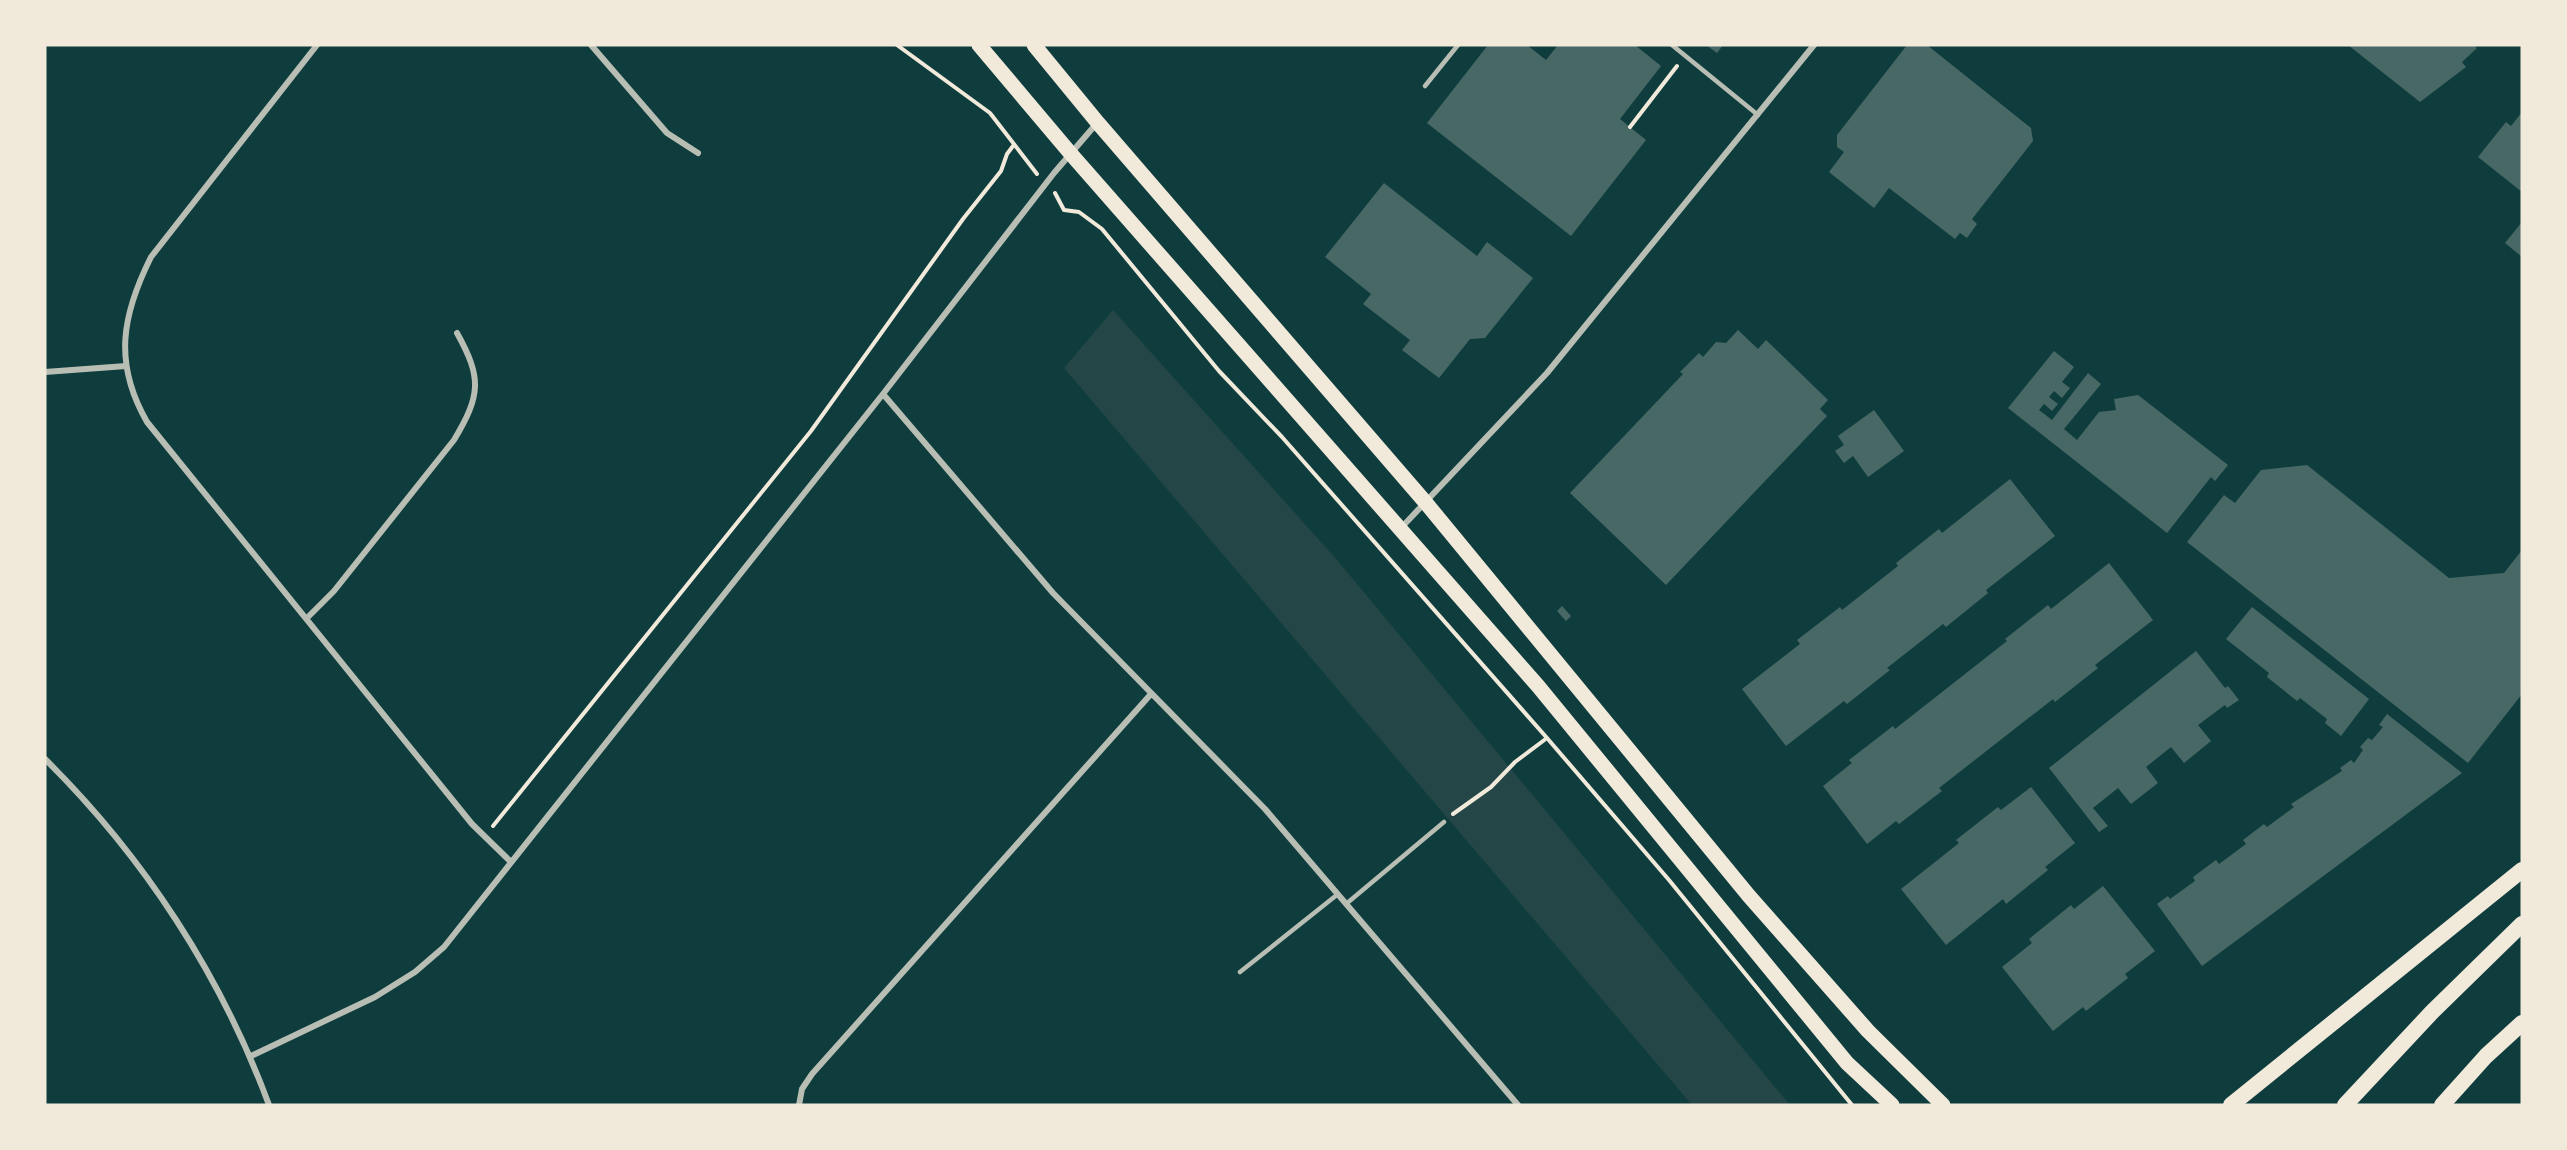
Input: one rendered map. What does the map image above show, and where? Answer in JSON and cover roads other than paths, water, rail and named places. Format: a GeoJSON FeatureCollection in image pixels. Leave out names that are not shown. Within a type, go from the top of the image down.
{"type":"FeatureCollection","features":[{"type":"Feature","properties":{"kind":"highway"},"geometry":{"type":"LineString","coordinates":[[2231,1105],[2522,870]]}},
{"type":"Feature","properties":{"kind":"highway"},"geometry":{"type":"LineString","coordinates":[[2345,1105],[2432,1012],[2522,924]]}},
{"type":"Feature","properties":{"kind":"highway"},"geometry":{"type":"LineString","coordinates":[[2442,1105],[2486,1056],[2522,1023]]}},
{"type":"Feature","properties":{"kind":"main road"},"geometry":{"type":"LineString","coordinates":[[979,45],[1538,686],[1847,1063],[1892,1105]]}},
{"type":"Feature","properties":{"kind":"main road"},"geometry":{"type":"LineString","coordinates":[[1034,45],[1098,123],[1426,503],[1749,896],[1868,1031],[1943,1105]]}},
{"type":"Feature","properties":{"kind":"street"},"geometry":{"type":"LineString","coordinates":[[317,45],[151,256],[135,289],[126,324],[126,366],[135,401],[147,422],[484,836],[511,862]]}},
{"type":"Feature","properties":{"kind":"street"},"geometry":{"type":"LineString","coordinates":[[591,45],[667,133],[698,153]]}},
{"type":"Feature","properties":{"kind":"street"},"geometry":{"type":"LineString","coordinates":[[1400,530],[1547,373],[1814,45]]}},
{"type":"Feature","properties":{"kind":"street"},"geometry":{"type":"LineString","coordinates":[[251,1056],[375,997],[415,972],[444,947],[883,394],[1045,184],[1098,123]]}},
{"type":"Feature","properties":{"kind":"street"},"geometry":{"type":"LineString","coordinates":[[307,618],[334,591],[454,440],[469,415],[477,385],[471,358],[457,333]]}},
{"type":"Feature","properties":{"kind":"street"},"geometry":{"type":"LineString","coordinates":[[45,372],[126,366]]}},
{"type":"Feature","properties":{"kind":"street"},"geometry":{"type":"LineString","coordinates":[[883,394],[1053,593],[1265,809],[1518,1105]]}},
{"type":"Feature","properties":{"kind":"street"},"geometry":{"type":"LineString","coordinates":[[799,1105],[802,1089],[812,1074],[1151,694]]}},
{"type":"Feature","properties":{"kind":"street"},"geometry":{"type":"LineString","coordinates":[[45,759],[99,815],[130,852],[163,898],[194,948],[251,1056],[269,1105]]}},
{"type":"Feature","properties":{"kind":"lane"},"geometry":{"type":"LineString","coordinates":[[1425,87],[1458,45]]}},
{"type":"Feature","properties":{"kind":"lane"},"geometry":{"type":"LineString","coordinates":[[1672,45],[1758,115]]}},
{"type":"Feature","properties":{"kind":"lane"},"geometry":{"type":"LineString","coordinates":[[1346,904],[1444,822]]}},
{"type":"Feature","properties":{"kind":"lane"},"geometry":{"type":"LineString","coordinates":[[1240,972],[1338,894]]}}]}
